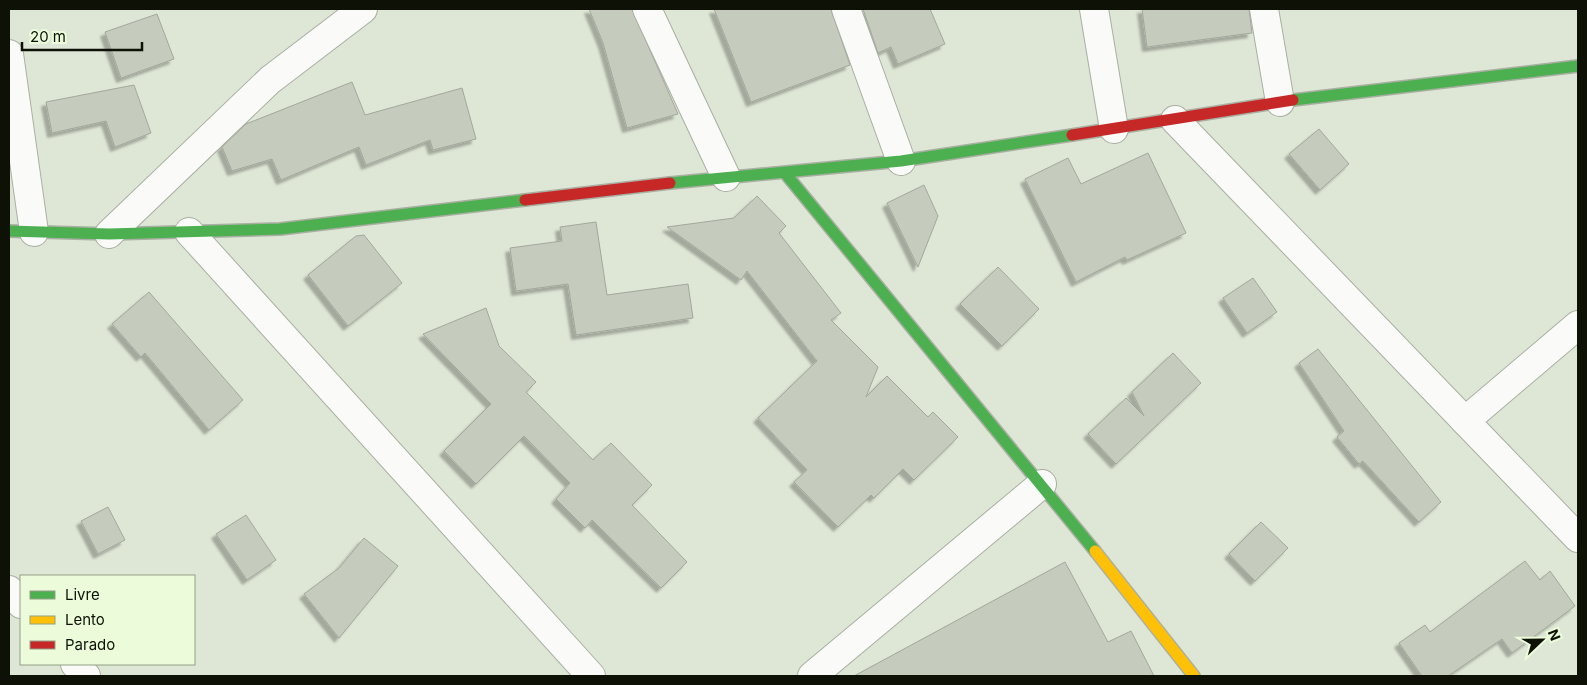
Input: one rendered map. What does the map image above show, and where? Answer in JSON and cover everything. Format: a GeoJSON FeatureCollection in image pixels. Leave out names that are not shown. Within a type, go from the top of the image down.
{"type":"FeatureCollection","features":[{"type":"Feature","properties":{"kind":"street"},"geometry":{"type":"LineString","coordinates":[[110,234],[270,80],[363,9]]}},
{"type":"Feature","properties":{"kind":"street"},"geometry":{"type":"LineString","coordinates":[[647,9],[726,177]]}},
{"type":"Feature","properties":{"kind":"street"},"geometry":{"type":"LineString","coordinates":[[846,9],[901,161]]}},
{"type":"Feature","properties":{"kind":"street"},"geometry":{"type":"LineString","coordinates":[[1094,9],[1114,129]]}},
{"type":"Feature","properties":{"kind":"street"},"geometry":{"type":"LineString","coordinates":[[1264,9],[1280,102]]}},
{"type":"Feature","properties":{"kind":"street"},"geometry":{"type":"LineString","coordinates":[[9,54],[21,232],[110,234],[280,229],[726,177],[901,161],[1175,120],[1280,102],[1578,66]]}},
{"type":"Feature","properties":{"kind":"street"},"geometry":{"type":"LineString","coordinates":[[1175,120],[1578,538]]}},
{"type":"Feature","properties":{"kind":"street"},"geometry":{"type":"LineString","coordinates":[[785,173],[1042,484],[1194,676]]}},
{"type":"Feature","properties":{"kind":"street"},"geometry":{"type":"LineString","coordinates":[[189,232],[591,676]]}},
{"type":"Feature","properties":{"kind":"street"},"geometry":{"type":"LineString","coordinates":[[1465,421],[1578,325]]}},
{"type":"Feature","properties":{"kind":"street"},"geometry":{"type":"LineString","coordinates":[[812,676],[1042,484]]}},
{"type":"Feature","properties":{"kind":"street"},"geometry":{"type":"LineString","coordinates":[[9,590],[20,603]]}},
{"type":"Feature","properties":{"kind":"street"},"geometry":{"type":"LineString","coordinates":[[76,665],[86,676]]}},
{"type":"Feature","properties":{"kind":"building"},"geometry":{"type":"Polygon","coordinates":[[[589,9],[632,9],[678,114],[627,128],[603,43],[589,9]]]}},
{"type":"Feature","properties":{"kind":"building"},"geometry":{"type":"Polygon","coordinates":[[[714,9],[831,9],[850,65],[751,102],[714,9]]]}},
{"type":"Feature","properties":{"kind":"building"},"geometry":{"type":"Polygon","coordinates":[[[863,9],[930,9],[945,44],[898,64],[891,47],[878,53],[863,9]]]}},
{"type":"Feature","properties":{"kind":"building"},"geometry":{"type":"Polygon","coordinates":[[[1142,9],[1249,9],[1252,33],[1147,47],[1142,9]]]}},
{"type":"Feature","properties":{"kind":"building"},"geometry":{"type":"Polygon","coordinates":[[[157,14],[174,59],[121,78],[105,32],[157,14]]]}},
{"type":"Feature","properties":{"kind":"building"},"geometry":{"type":"Polygon","coordinates":[[[352,82],[365,115],[462,88],[476,139],[433,150],[430,140],[366,165],[359,147],[281,180],[272,159],[232,171],[222,147],[246,124],[352,82]]]}},
{"type":"Feature","properties":{"kind":"building"},"geometry":{"type":"Polygon","coordinates":[[[134,85],[151,133],[115,147],[106,121],[52,133],[46,102],[134,85]]]}},
{"type":"Feature","properties":{"kind":"building"},"geometry":{"type":"Polygon","coordinates":[[[1319,129],[1349,164],[1320,190],[1289,154],[1319,129]]]}},
{"type":"Feature","properties":{"kind":"building"},"geometry":{"type":"Polygon","coordinates":[[[1148,153],[1186,233],[1127,260],[1125,257],[1076,282],[1025,179],[1068,158],[1081,184],[1148,153]]]}},
{"type":"Feature","properties":{"kind":"building"},"geometry":{"type":"Polygon","coordinates":[[[924,185],[938,216],[918,267],[887,203],[924,185]]]}},
{"type":"Feature","properties":{"kind":"building"},"geometry":{"type":"Polygon","coordinates":[[[757,196],[786,226],[779,233],[841,313],[831,320],[878,367],[866,397],[887,376],[928,417],[933,412],[958,437],[914,480],[903,469],[874,498],[871,495],[838,527],[794,482],[807,470],[758,418],[817,361],[747,271],[741,280],[667,227],[734,218],[757,196]]]}},
{"type":"Feature","properties":{"kind":"building"},"geometry":{"type":"Polygon","coordinates":[[[596,222],[607,295],[688,284],[693,318],[576,335],[568,284],[516,291],[510,248],[562,241],[560,227],[596,222]]]}},
{"type":"Feature","properties":{"kind":"building"},"geometry":{"type":"Polygon","coordinates":[[[364,235],[402,283],[348,326],[308,275],[356,236],[364,235]]]}},
{"type":"Feature","properties":{"kind":"building"},"geometry":{"type":"Polygon","coordinates":[[[998,267],[1039,309],[1002,346],[960,304],[998,267]]]}},
{"type":"Feature","properties":{"kind":"building"},"geometry":{"type":"Polygon","coordinates":[[[1253,278],[1277,312],[1247,333],[1223,298],[1253,278]]]}},
{"type":"Feature","properties":{"kind":"building"},"geometry":{"type":"Polygon","coordinates":[[[149,292],[243,400],[209,430],[145,353],[141,357],[112,324],[149,292]]]}},
{"type":"Feature","properties":{"kind":"building"},"geometry":{"type":"Polygon","coordinates":[[[486,308],[499,346],[536,382],[526,392],[593,460],[611,443],[652,485],[632,505],[687,562],[661,588],[592,520],[585,528],[556,499],[570,483],[524,436],[476,484],[444,451],[491,404],[423,334],[486,308]]]}},
{"type":"Feature","properties":{"kind":"building"},"geometry":{"type":"Polygon","coordinates":[[[1318,349],[1441,502],[1419,522],[1363,461],[1359,464],[1337,437],[1344,431],[1299,363],[1318,349]]]}},
{"type":"Feature","properties":{"kind":"building"},"geometry":{"type":"Polygon","coordinates":[[[1173,353],[1201,383],[1116,464],[1088,434],[1126,398],[1144,416],[1132,392],[1173,353]]]}},
{"type":"Feature","properties":{"kind":"building"},"geometry":{"type":"Polygon","coordinates":[[[108,507],[125,540],[98,554],[81,521],[108,507]]]}},
{"type":"Feature","properties":{"kind":"building"},"geometry":{"type":"Polygon","coordinates":[[[246,515],[276,560],[247,580],[216,534],[246,515]]]}},
{"type":"Feature","properties":{"kind":"building"},"geometry":{"type":"Polygon","coordinates":[[[1261,522],[1288,548],[1255,581],[1229,554],[1261,522]]]}},
{"type":"Feature","properties":{"kind":"building"},"geometry":{"type":"Polygon","coordinates":[[[364,538],[398,566],[339,638],[304,594],[339,568],[364,538]]]}},
{"type":"Feature","properties":{"kind":"building"},"geometry":{"type":"Polygon","coordinates":[[[1525,561],[1540,580],[1550,571],[1575,606],[1512,653],[1502,639],[1448,676],[1422,676],[1399,643],[1425,625],[1430,632],[1525,561]]]}},
{"type":"Feature","properties":{"kind":"building"},"geometry":{"type":"Polygon","coordinates":[[[1065,562],[1108,642],[1131,631],[1154,676],[854,676],[1065,562]]]}},
{"type":"Feature","properties":{"kind":"traffic: fast"},"geometry":{"type":"LineString","coordinates":[[1293,100],[1578,66]]}},
{"type":"Feature","properties":{"kind":"traffic: fast"},"geometry":{"type":"LineString","coordinates":[[670,183],[901,161],[1072,135]]}},
{"type":"Feature","properties":{"kind":"traffic: fast"},"geometry":{"type":"LineString","coordinates":[[785,173],[1095,551]]}},
{"type":"Feature","properties":{"kind":"traffic: fast"},"geometry":{"type":"LineString","coordinates":[[9,231],[109,234],[280,229],[525,200]]}},
{"type":"Feature","properties":{"kind":"traffic: slow"},"geometry":{"type":"LineString","coordinates":[[1095,551],[1194,676]]}},
{"type":"Feature","properties":{"kind":"traffic: jam"},"geometry":{"type":"LineString","coordinates":[[1072,135],[1293,100]]}},
{"type":"Feature","properties":{"kind":"traffic: jam"},"geometry":{"type":"LineString","coordinates":[[525,200],[670,183]]}}]}
